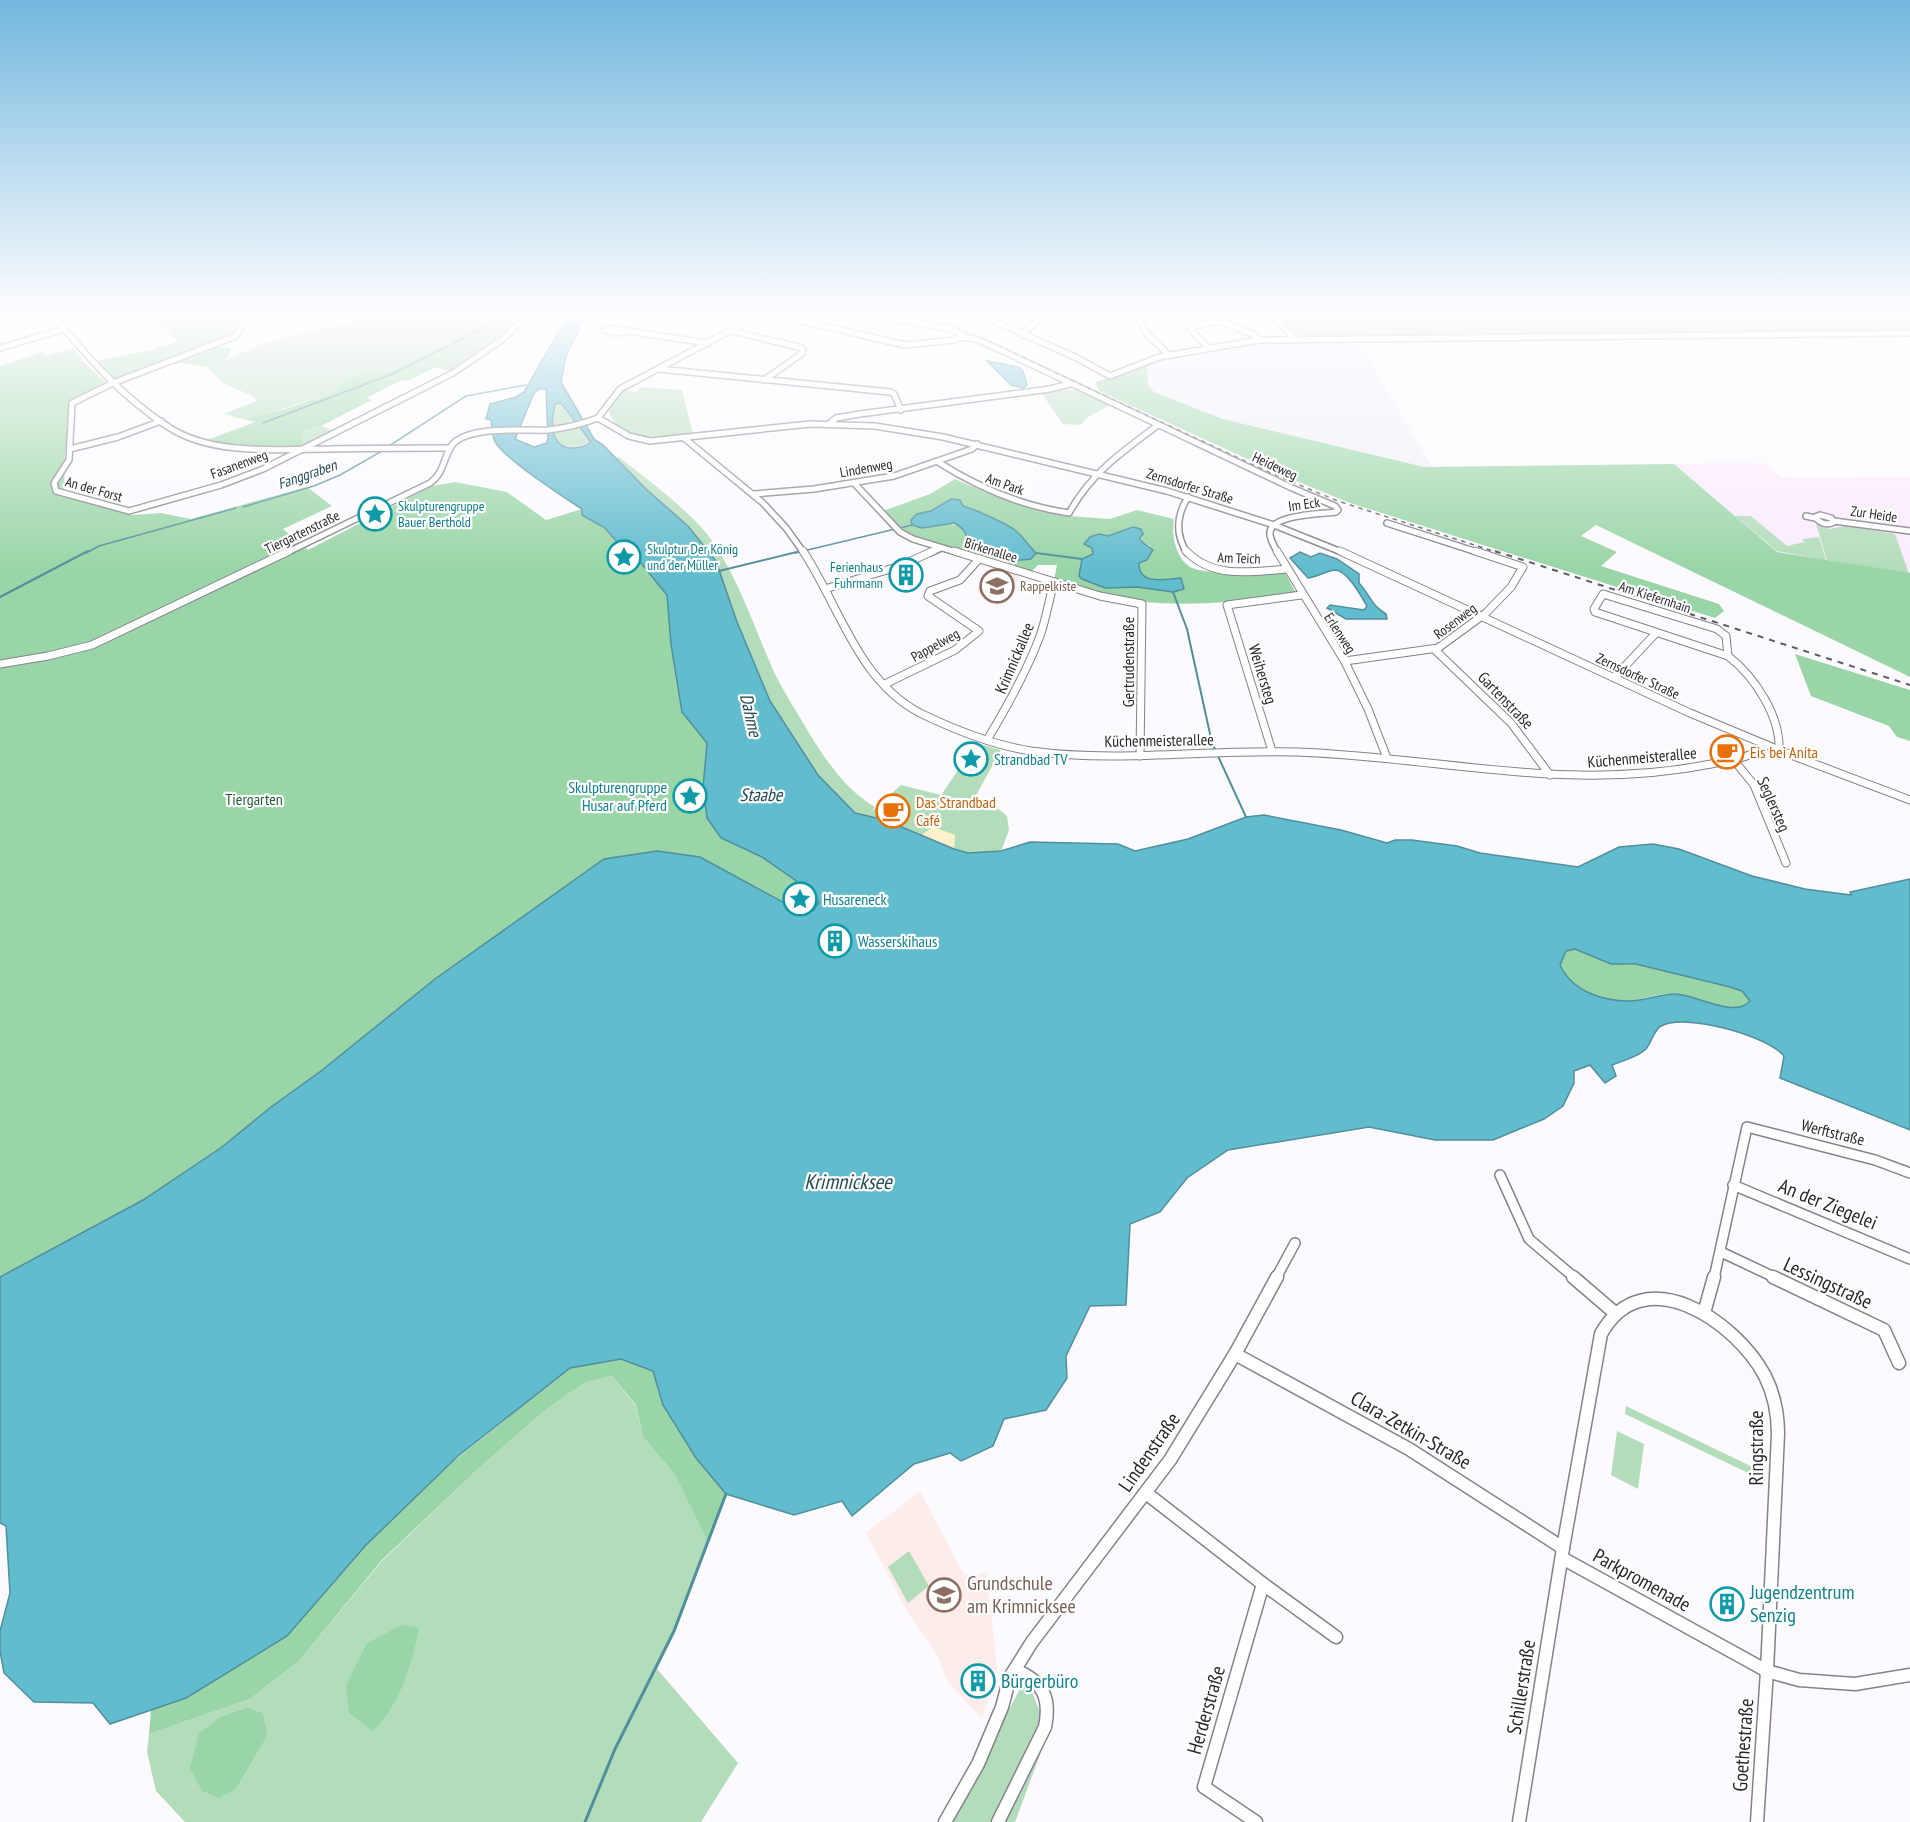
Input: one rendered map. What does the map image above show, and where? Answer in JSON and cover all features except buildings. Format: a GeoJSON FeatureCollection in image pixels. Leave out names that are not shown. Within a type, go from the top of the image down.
{"type":"FeatureCollection","features":[{"type":"Feature","properties":{"kind":"street","name":"An der Forst"},"geometry":{"type":"LineString","coordinates":[[78,400],[72,403],[68,466],[52,486],[56,491],[116,508],[138,510]]}},
{"type":"Feature","properties":{"kind":"street"},"geometry":{"type":"LineString","coordinates":[[134,400],[182,435],[211,445],[305,450],[449,448],[453,442],[464,437],[502,432],[551,430],[585,422],[598,418],[611,400]]}},
{"type":"Feature","properties":{"kind":"street","name":"Fasanenweg"},"geometry":{"type":"LineString","coordinates":[[138,510],[221,485],[264,469],[401,400]]}},
{"type":"Feature","properties":{"kind":"street"},"geometry":{"type":"LineString","coordinates":[[897,400],[901,410]]}},
{"type":"Feature","properties":{"kind":"street"},"geometry":{"type":"LineString","coordinates":[[830,424],[836,418],[972,400]]}},
{"type":"Feature","properties":{"kind":"street","name":"Heideweg"},"geometry":{"type":"LineString","coordinates":[[1104,400],[1335,506],[1338,510]]}},
{"type":"Feature","properties":{"kind":"street","name":"Zernsdorfer Straße"},"geometry":{"type":"LineString","coordinates":[[598,418],[640,440],[830,424],[910,430],[977,444],[1188,497],[1274,525],[1352,556],[1614,678],[1765,745],[1910,800]]}},
{"type":"Feature","properties":{"kind":"street","name":"An der Forst"},"geometry":{"type":"LineString","coordinates":[[70,449],[161,421]]}},
{"type":"Feature","properties":{"kind":"street"},"geometry":{"type":"LineString","coordinates":[[1097,473],[1158,425]]}},
{"type":"Feature","properties":{"kind":"street","name":"Küchenmeisterallee"},"geometry":{"type":"LineString","coordinates":[[684,438],[754,494],[777,518],[802,550],[855,647],[900,700],[915,710],[987,740],[1028,750],[1062,754],[1140,756],[1272,751],[1387,758],[1550,776],[1641,774],[1693,768],[1757,753],[1765,745]]}},
{"type":"Feature","properties":{"kind":"street","name":"Lindenweg"},"geometry":{"type":"LineString","coordinates":[[754,494],[854,483],[894,476],[972,449],[977,444]]}},
{"type":"Feature","properties":{"kind":"street","name":"Tiergartenstraße"},"geometry":{"type":"LineString","coordinates":[[0,664],[48,657],[92,645],[311,542],[431,483],[442,472],[449,448]]}},
{"type":"Feature","properties":{"kind":"street","name":"Am Park"},"geometry":{"type":"LineString","coordinates":[[938,462],[972,484],[1004,498],[1069,513],[1082,490],[1097,473]]}},
{"type":"Feature","properties":{"kind":"street","name":"Birkenallee"},"geometry":{"type":"LineString","coordinates":[[854,483],[900,532],[913,539],[1100,596],[1142,604]]}},
{"type":"Feature","properties":{"kind":"street","name":"Am Teich"},"geometry":{"type":"LineString","coordinates":[[1188,497],[1177,529],[1183,550],[1190,560],[1205,568],[1221,571],[1286,569]]}},
{"type":"Feature","properties":{"kind":"street","name":"Im Eck"},"geometry":{"type":"LineString","coordinates":[[1274,525],[1287,518],[1338,510]]}},
{"type":"Feature","properties":{"kind":"street","name":"Zur Heide"},"geometry":{"type":"LineString","coordinates":[[1806,516],[1826,524],[1833,523],[1834,520],[1910,531]]}},
{"type":"Feature","properties":{"kind":"street","name":"Rosenweg"},"geometry":{"type":"LineString","coordinates":[[1345,661],[1435,650],[1482,616],[1511,587],[1523,567],[1387,523]]}},
{"type":"Feature","properties":{"kind":"street","name":"Erlenweg"},"geometry":{"type":"LineString","coordinates":[[1274,525],[1270,535],[1286,569],[1300,595],[1345,661],[1374,721],[1387,758]]}},
{"type":"Feature","properties":{"kind":"street"},"geometry":{"type":"LineString","coordinates":[[825,589],[900,566],[941,548]]}},
{"type":"Feature","properties":{"kind":"street","name":"Pappelweg"},"geometry":{"type":"LineString","coordinates":[[885,684],[955,650],[979,631],[928,596],[930,591],[960,580],[979,559]]}},
{"type":"Feature","properties":{"kind":"street","name":"Krimnickallee"},"geometry":{"type":"LineString","coordinates":[[987,740],[1018,688],[1021,675],[1040,636],[1054,582]]}},
{"type":"Feature","properties":{"kind":"street","name":"Weihersteg"},"geometry":{"type":"LineString","coordinates":[[1272,751],[1227,605],[1300,595]]}},
{"type":"Feature","properties":{"kind":"street","name":"Am Kiefernhain"},"geometry":{"type":"LineString","coordinates":[[1728,656],[1726,636],[1717,629],[1607,595],[1600,596],[1594,609],[1595,612],[1728,656],[1757,684],[1777,732],[1781,745],[1779,751]]}},
{"type":"Feature","properties":{"kind":"street","name":"Gertrudenstraße"},"geometry":{"type":"LineString","coordinates":[[1140,756],[1142,604]]}},
{"type":"Feature","properties":{"kind":"street"},"geometry":{"type":"LineString","coordinates":[[1614,678],[1656,633]]}},
{"type":"Feature","properties":{"kind":"street","name":"Gartenstraße"},"geometry":{"type":"LineString","coordinates":[[1435,650],[1505,715],[1532,747],[1550,776]]}},
{"type":"Feature","properties":{"kind":"street","name":"Seglersteg"},"geometry":{"type":"LineString","coordinates":[[1732,759],[1754,784],[1786,863]]}},
{"type":"Feature","properties":{"kind":"street","name":"Werftstraße"},"geometry":{"type":"LineString","coordinates":[[1732,1185],[1747,1127],[1896,1166],[1910,1173]]}},
{"type":"Feature","properties":{"kind":"street"},"geometry":{"type":"LineString","coordinates":[[1500,1175],[1529,1239],[1615,1313],[1601,1334],[1562,1553]]}},
{"type":"Feature","properties":{"kind":"street"},"geometry":{"type":"LineString","coordinates":[[1704,1313],[1721,1252],[1732,1185]]}},
{"type":"Feature","properties":{"kind":"street","name":"An der Ziegelei"},"geometry":{"type":"LineString","coordinates":[[1732,1185],[1910,1259]]}},
{"type":"Feature","properties":{"kind":"street","name":"Lindenstraße"},"geometry":{"type":"LineString","coordinates":[[945,1822],[978,1764],[1015,1670],[1039,1633],[1146,1493],[1196,1419],[1295,1243]]}},
{"type":"Feature","properties":{"kind":"street","name":"Lessingstraße"},"geometry":{"type":"LineString","coordinates":[[1721,1252],[1884,1330],[1892,1338],[1894,1356],[1899,1364]]}},
{"type":"Feature","properties":{"kind":"street","name":"Ringstraße"},"geometry":{"type":"LineString","coordinates":[[1615,1313],[1635,1301],[1652,1299],[1682,1304],[1704,1313],[1735,1337],[1753,1357],[1767,1379],[1776,1404],[1778,1434],[1767,1671]]}},
{"type":"Feature","properties":{"kind":"street","name":"Clara-Zetkin-Straße"},"geometry":{"type":"LineString","coordinates":[[1234,1354],[1410,1449],[1562,1553]]}},
{"type":"Feature","properties":{"kind":"street"},"geometry":{"type":"LineString","coordinates":[[1146,1493],[1263,1584],[1336,1637]]}},
{"type":"Feature","properties":{"kind":"street","name":"Parkpromenade"},"geometry":{"type":"LineString","coordinates":[[1562,1553],[1767,1671]]}},
{"type":"Feature","properties":{"kind":"street","name":"Schillerstraße"},"geometry":{"type":"LineString","coordinates":[[1519,1822],[1562,1553]]}},
{"type":"Feature","properties":{"kind":"street","name":"Herderstraße"},"geometry":{"type":"LineString","coordinates":[[1256,1822],[1204,1787],[1263,1584]]}},
{"type":"Feature","properties":{"kind":"street"},"geometry":{"type":"LineString","coordinates":[[998,1822],[1045,1727],[1049,1711],[1044,1691],[1032,1675],[1015,1670]]}},
{"type":"Feature","properties":{"kind":"street"},"geometry":{"type":"LineString","coordinates":[[1767,1671],[1799,1680],[1855,1684],[1910,1675]]}},
{"type":"Feature","properties":{"kind":"street","name":"Goethestraße"},"geometry":{"type":"LineString","coordinates":[[1757,1822],[1767,1671]]}},
{"type":"Feature","properties":{"kind":"shaded area"},"geometry":{"type":"Polygon","coordinates":[[[1175,400],[1393,400],[1432,467],[1424,467],[1223,419],[1175,400]]]}},
{"type":"Feature","properties":{"kind":"shaded area"},"geometry":{"type":"Polygon","coordinates":[[[1766,463],[1781,478],[1910,477],[1910,573],[1777,552],[1674,464],[1766,463]]]}},
{"type":"Feature","properties":{"kind":"shaded area","name":"Rappelkiste"},"geometry":{"type":"Polygon","coordinates":[[[996,566],[1023,574],[1014,585],[1017,587],[1001,606],[975,591],[996,566]]]}},
{"type":"Feature","properties":{"kind":"shaded area","name":"Grundschule am Krimnicksee"},"geometry":{"type":"Polygon","coordinates":[[[920,1491],[964,1575],[987,1573],[997,1670],[982,1719],[946,1679],[937,1654],[910,1616],[866,1533],[920,1491]]]}},
{"type":"Feature","properties":{"kind":"green space","name":"Tiergarten"},"geometry":{"type":"Polygon","coordinates":[[[0,400],[71,400],[69,443],[65,452],[64,495],[133,515],[161,513],[191,519],[307,487],[332,506],[283,529],[308,550],[432,486],[455,482],[507,492],[546,520],[582,509],[582,515],[605,528],[624,550],[641,563],[667,595],[671,644],[682,712],[707,743],[703,788],[731,843],[762,857],[795,880],[819,903],[813,911],[801,912],[700,857],[604,859],[435,979],[222,1147],[143,1200],[0,1277],[0,400]]]}},
{"type":"Feature","properties":{"kind":"green space"},"geometry":{"type":"Polygon","coordinates":[[[310,400],[242,419],[224,414],[256,401],[310,400]]]}},
{"type":"Feature","properties":{"kind":"green space"},"geometry":{"type":"Polygon","coordinates":[[[311,400],[372,400],[321,426],[303,431],[302,446],[236,445],[204,441],[256,422],[242,419],[282,410],[311,400]]]}},
{"type":"Feature","properties":{"kind":"green space"},"geometry":{"type":"Polygon","coordinates":[[[615,400],[685,400],[693,434],[658,437],[633,434],[614,422],[609,411],[615,400]]]}},
{"type":"Feature","properties":{"kind":"green space"},"geometry":{"type":"Polygon","coordinates":[[[1046,400],[1099,400],[1110,405],[1088,417],[1080,425],[1063,424],[1046,400]]]}},
{"type":"Feature","properties":{"kind":"green space"},"geometry":{"type":"Polygon","coordinates":[[[1119,400],[1175,400],[1223,419],[1424,467],[1674,464],[1777,552],[1910,573],[1910,677],[1596,525],[1581,536],[1617,552],[1601,566],[1719,604],[1724,611],[1715,618],[1350,503],[1289,478],[1119,400]]]}},
{"type":"Feature","properties":{"kind":"green space"},"geometry":{"type":"Polygon","coordinates":[[[561,403],[591,442],[575,448],[559,444],[553,420],[555,404],[561,403]]]}},
{"type":"Feature","properties":{"kind":"green space"},"geometry":{"type":"Polygon","coordinates":[[[321,426],[336,432],[299,448],[232,447],[204,441],[236,445],[301,446],[303,431],[321,426]]]}},
{"type":"Feature","properties":{"kind":"green space"},"geometry":{"type":"Polygon","coordinates":[[[619,457],[682,508],[713,542],[739,590],[775,674],[787,696],[830,765],[846,784],[875,807],[870,813],[901,785],[941,795],[977,743],[1001,750],[973,801],[997,808],[1007,816],[1009,830],[1001,851],[968,853],[885,820],[855,813],[818,775],[770,701],[738,624],[647,490],[614,458],[619,457]]]}},
{"type":"Feature","properties":{"kind":"green space"},"geometry":{"type":"Polygon","coordinates":[[[955,479],[999,498],[1069,516],[1110,519],[1137,510],[1174,519],[1173,532],[1178,553],[1192,568],[1224,573],[1285,573],[1297,595],[1178,604],[1130,600],[1100,594],[1054,580],[1057,565],[1038,565],[1030,573],[916,538],[905,533],[883,511],[930,494],[955,479]],[[945,502],[931,511],[917,514],[929,527],[945,523],[959,526],[969,539],[986,553],[1000,556],[1033,550],[1015,532],[994,518],[945,502]],[[1133,527],[1108,536],[1099,534],[1092,548],[1093,554],[1088,557],[1105,588],[1137,587],[1173,592],[1163,579],[1150,580],[1141,572],[1139,563],[1151,555],[1150,546],[1142,542],[1141,529],[1133,527]]]}},
{"type":"Feature","properties":{"kind":"green space"},"geometry":{"type":"Polygon","coordinates":[[[1735,516],[1751,516],[1787,546],[1804,542],[1802,539],[1819,537],[1826,560],[1777,551],[1735,516]]]}},
{"type":"Feature","properties":{"kind":"green space"},"geometry":{"type":"Polygon","coordinates":[[[1816,524],[1829,529],[1845,526],[1895,534],[1909,574],[1827,560],[1816,524]]]}},
{"type":"Feature","properties":{"kind":"green space"},"geometry":{"type":"Polygon","coordinates":[[[1795,654],[1910,690],[1910,741],[1897,737],[1889,726],[1811,696],[1795,654]]]}},
{"type":"Feature","properties":{"kind":"green space"},"geometry":{"type":"Polygon","coordinates":[[[1575,949],[1619,964],[1636,964],[1730,987],[1742,991],[1750,1001],[1735,1008],[1714,1005],[1675,994],[1623,1001],[1601,998],[1572,982],[1560,965],[1566,951],[1575,949]]]}},
{"type":"Feature","properties":{"kind":"green space"},"geometry":{"type":"Polygon","coordinates":[[[621,1359],[653,1371],[663,1405],[696,1458],[726,1494],[708,1543],[675,1475],[643,1437],[636,1405],[612,1376],[586,1382],[544,1411],[478,1469],[381,1561],[300,1660],[250,1699],[149,1734],[151,1710],[186,1698],[366,1545],[451,1463],[570,1368],[621,1359]]]}},
{"type":"Feature","properties":{"kind":"green space"},"geometry":{"type":"Polygon","coordinates":[[[612,1376],[636,1406],[643,1437],[675,1475],[708,1543],[676,1630],[657,1669],[738,1763],[701,1822],[185,1822],[156,1791],[147,1752],[149,1734],[250,1699],[300,1660],[381,1562],[478,1469],[544,1411],[586,1382],[612,1376]],[[248,1707],[222,1716],[236,1789],[268,1735],[263,1713],[248,1707]]]}},
{"type":"Feature","properties":{"kind":"green space"},"geometry":{"type":"Polygon","coordinates":[[[1626,1406],[1765,1473],[1765,1481],[1625,1414],[1626,1406]]]}},
{"type":"Feature","properties":{"kind":"green space"},"geometry":{"type":"Polygon","coordinates":[[[1617,1431],[1644,1444],[1638,1489],[1611,1475],[1617,1431]]]}},
{"type":"Feature","properties":{"kind":"green space"},"geometry":{"type":"Polygon","coordinates":[[[909,1551],[929,1586],[908,1603],[888,1567],[909,1551]]]}},
{"type":"Feature","properties":{"kind":"green space"},"geometry":{"type":"Polygon","coordinates":[[[402,1625],[419,1628],[412,1656],[398,1696],[373,1731],[349,1713],[346,1685],[367,1643],[402,1625]]]}},
{"type":"Feature","properties":{"kind":"green space"},"geometry":{"type":"Polygon","coordinates":[[[1024,1681],[1033,1694],[1042,1717],[1045,1741],[1015,1822],[951,1822],[1024,1681]]]}},
{"type":"Feature","properties":{"kind":"green space"},"geometry":{"type":"Polygon","coordinates":[[[248,1707],[263,1713],[268,1735],[236,1789],[219,1798],[202,1791],[190,1768],[199,1733],[222,1716],[248,1707]]]}},
{"type":"Feature","properties":{"kind":"sand"},"geometry":{"type":"Polygon","coordinates":[[[933,827],[955,835],[954,849],[920,836],[933,827]]]}},
{"type":"Feature","properties":{"kind":"water","name":"Krimnicksee"},"geometry":{"type":"Polygon","coordinates":[[[505,400],[531,400],[515,439],[534,447],[547,443],[546,400],[571,400],[594,439],[688,526],[716,561],[737,622],[770,701],[818,775],[855,813],[885,820],[954,849],[968,853],[1001,851],[1030,842],[1118,844],[1135,851],[1188,839],[1246,817],[1264,815],[1341,830],[1387,843],[1395,840],[1412,840],[1457,846],[1480,853],[1578,867],[1619,847],[1653,844],[1679,849],[1752,876],[1805,889],[1851,895],[1850,892],[1910,879],[1910,1130],[1780,1078],[1784,1056],[1761,1041],[1725,1028],[1688,1022],[1672,1023],[1658,1028],[1643,1052],[1612,1065],[1616,1076],[1605,1083],[1590,1065],[1574,1071],[1574,1083],[1563,1106],[1544,1119],[1493,1140],[1435,1140],[1369,1127],[1228,1150],[1187,1178],[1160,1212],[1130,1224],[1126,1305],[1090,1306],[1066,1356],[1067,1378],[1046,1410],[1004,1419],[993,1446],[961,1461],[950,1453],[914,1464],[852,1516],[842,1501],[794,1515],[726,1494],[696,1458],[663,1405],[653,1371],[621,1359],[570,1368],[458,1456],[366,1545],[287,1636],[186,1698],[110,1724],[93,1703],[34,1702],[4,1673],[0,1651],[0,1631],[10,1593],[6,1526],[0,1523],[0,1277],[143,1200],[222,1147],[435,979],[604,859],[657,851],[700,857],[801,912],[813,911],[819,902],[795,880],[762,857],[721,838],[707,818],[703,788],[707,743],[682,712],[671,644],[667,595],[641,563],[624,550],[605,528],[582,515],[582,509],[534,476],[498,446],[493,437],[491,420],[486,419],[490,404],[505,400]],[[561,403],[555,404],[553,432],[555,438],[565,447],[574,448],[591,442],[561,403]],[[1575,949],[1566,951],[1560,965],[1572,982],[1598,996],[1629,1001],[1675,994],[1735,1008],[1750,1001],[1742,991],[1730,987],[1636,964],[1611,964],[1575,949]]]}},
{"type":"Feature","properties":{"kind":"water"},"geometry":{"type":"Polygon","coordinates":[[[951,499],[960,500],[963,506],[1012,528],[1036,553],[1031,559],[998,558],[968,547],[965,532],[954,523],[922,528],[912,525],[911,520],[917,514],[931,511],[951,499]]]}},
{"type":"Feature","properties":{"kind":"water"},"geometry":{"type":"Polygon","coordinates":[[[1133,527],[1141,529],[1142,542],[1153,550],[1147,560],[1139,563],[1143,575],[1154,580],[1181,578],[1184,589],[1173,592],[1137,587],[1105,588],[1079,576],[1082,559],[1093,554],[1092,548],[1084,544],[1090,537],[1099,534],[1108,536],[1133,527]]]}},
{"type":"Feature","properties":{"kind":"water"},"geometry":{"type":"Polygon","coordinates":[[[1300,552],[1311,557],[1320,553],[1337,559],[1359,574],[1359,583],[1374,603],[1386,614],[1387,619],[1346,619],[1327,608],[1330,605],[1364,610],[1367,606],[1353,584],[1340,571],[1335,570],[1308,578],[1290,558],[1300,552]]]}},
{"type":"Feature","properties":{"kind":"waterway"},"geometry":{"type":"LineString","coordinates":[[263,423],[323,400]]}},
{"type":"Feature","properties":{"kind":"waterway","name":"Fanggraben"},"geometry":{"type":"LineString","coordinates":[[389,446],[460,400]]}},
{"type":"Feature","properties":{"kind":"waterway","name":"Fanggraben"},"geometry":{"type":"LineString","coordinates":[[243,507],[314,486],[340,475],[382,451]]}},
{"type":"Feature","properties":{"kind":"waterway","name":"Fanggraben"},"geometry":{"type":"LineString","coordinates":[[86,553],[99,546],[236,508]]}},
{"type":"Feature","properties":{"kind":"waterway"},"geometry":{"type":"LineString","coordinates":[[795,553],[912,525]]}},
{"type":"Feature","properties":{"kind":"waterway","name":"Fanggraben"},"geometry":{"type":"LineString","coordinates":[[0,597],[88,551]]}},
{"type":"Feature","properties":{"kind":"waterway"},"geometry":{"type":"LineString","coordinates":[[719,571],[801,551]]}},
{"type":"Feature","properties":{"kind":"waterway"},"geometry":{"type":"LineString","coordinates":[[1036,553],[1082,559]]}},
{"type":"Feature","properties":{"kind":"waterway"},"geometry":{"type":"LineString","coordinates":[[1173,592],[1187,629],[1212,743],[1246,817]]}},
{"type":"Feature","properties":{"kind":"waterway"},"geometry":{"type":"LineString","coordinates":[[585,1822],[615,1749],[674,1631],[726,1494]]}},
{"type":"Feature","properties":{"kind":"railway"},"geometry":{"type":"LineString","coordinates":[[1114,400],[1273,474],[1338,501],[1499,553]]}},
{"type":"Feature","properties":{"kind":"railway"},"geometry":{"type":"LineString","coordinates":[[1495,551],[1910,685]]}},
{"type":"Feature","properties":{"kind":"place","name":"Skulpturengruppe Bauer Berthold"},"geometry":{"type":"Point","coordinates":[375,514]}},
{"type":"Feature","properties":{"kind":"place","name":"Skulptur Der König und der Müller"},"geometry":{"type":"Point","coordinates":[624,557]}},
{"type":"Feature","properties":{"kind":"place","name":"Ferienhaus Fuhrmann"},"geometry":{"type":"Point","coordinates":[906,575]}},
{"type":"Feature","properties":{"kind":"place","name":"Rappelkiste"},"geometry":{"type":"Point","coordinates":[997,586]}},
{"type":"Feature","properties":{"kind":"place","name":"Eis bei Anita"},"geometry":{"type":"Point","coordinates":[1727,752]}},
{"type":"Feature","properties":{"kind":"place","name":"Strandbad TV"},"geometry":{"type":"Point","coordinates":[971,759]}},
{"type":"Feature","properties":{"kind":"place","name":"Skulpturengruppe Husar auf Pferd"},"geometry":{"type":"Point","coordinates":[690,796]}},
{"type":"Feature","properties":{"kind":"place","name":"Das Strandbad Café"},"geometry":{"type":"Point","coordinates":[893,811]}},
{"type":"Feature","properties":{"kind":"place","name":"Husareneck"},"geometry":{"type":"Point","coordinates":[800,899]}},
{"type":"Feature","properties":{"kind":"place","name":"Wasserskihaus"},"geometry":{"type":"Point","coordinates":[835,941]}},
{"type":"Feature","properties":{"kind":"place","name":"Grundschule am Krimnicksee"},"geometry":{"type":"Point","coordinates":[944,1595]}},
{"type":"Feature","properties":{"kind":"place","name":"Jugendzentrum Senzig"},"geometry":{"type":"Point","coordinates":[1727,1604]}},
{"type":"Feature","properties":{"kind":"place","name":"Bürgerbüro"},"geometry":{"type":"Point","coordinates":[978,1681]}},
{"type":"Feature","properties":{"kind":"water label","name":"Dahme"},"geometry":{"type":"Point","coordinates":[751,715]}},
{"type":"Feature","properties":{"kind":"water label","name":"Staabe"},"geometry":{"type":"Point","coordinates":[761,794]}}]}
